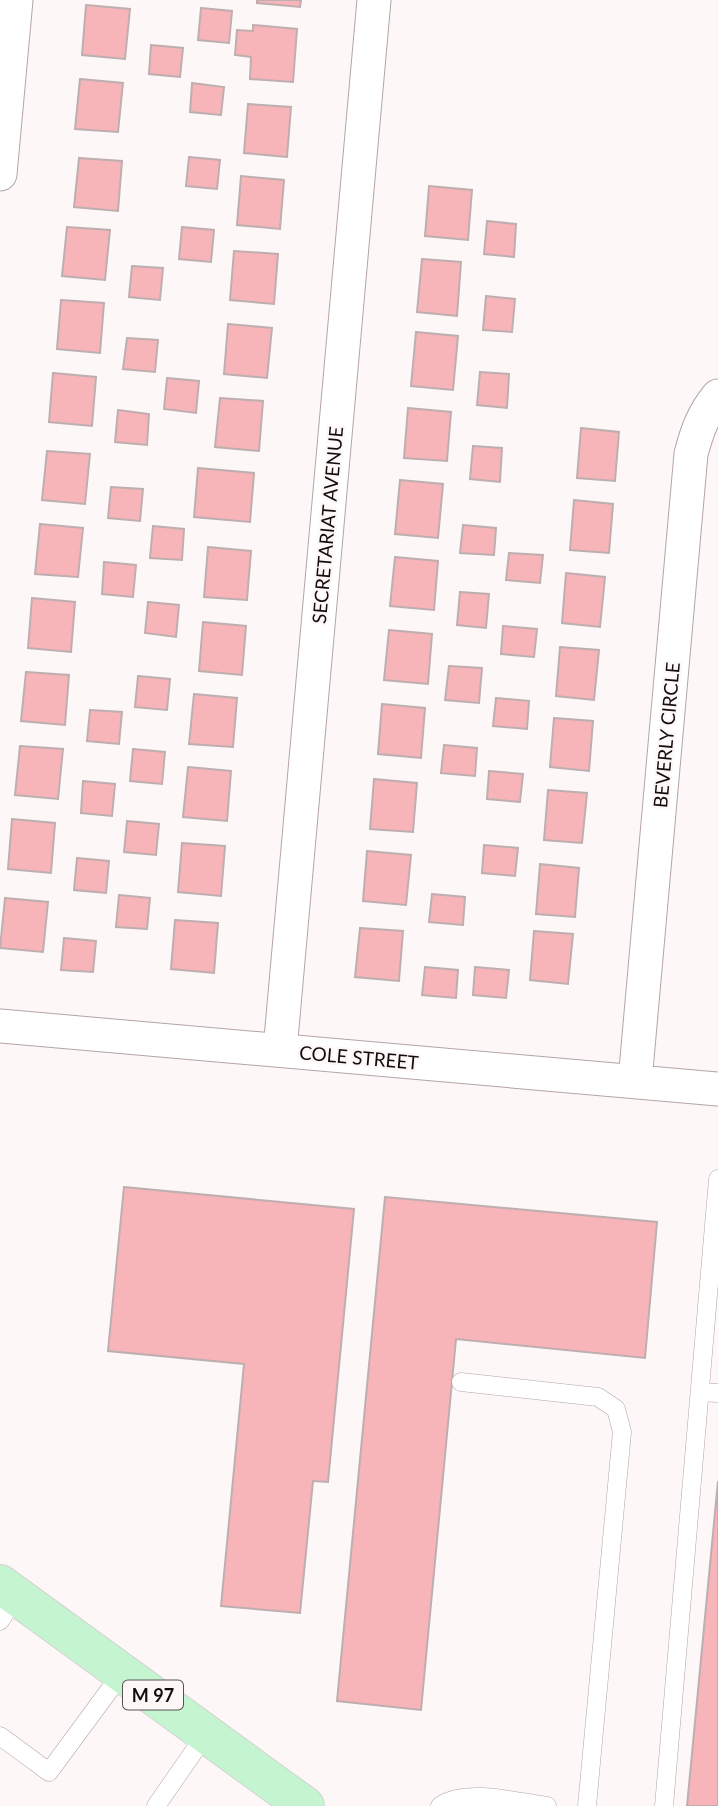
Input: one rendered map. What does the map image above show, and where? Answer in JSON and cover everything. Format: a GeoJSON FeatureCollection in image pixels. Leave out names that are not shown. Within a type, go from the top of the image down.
{"type":"FeatureCollection","features":[{"type":"Feature","properties":{"kind":"main road","name":"M 97"},"geometry":{"type":"LineString","coordinates":[[5,1600],[122,1673],[305,1806]]}},
{"type":"Feature","properties":{"kind":"street"},"geometry":{"type":"LineString","coordinates":[[0,174],[16,0]]}},
{"type":"Feature","properties":{"kind":"street","name":"SECRETARIAT AVENUE"},"geometry":{"type":"LineString","coordinates":[[280,1050],[374,0]]}},
{"type":"Feature","properties":{"kind":"street","name":"BEVERLY CIRCLE"},"geometry":{"type":"LineString","coordinates":[[635,1081],[691,454],[697,428],[706,410],[718,396]]}},
{"type":"Feature","properties":{"kind":"street","name":"COLE STREET"},"geometry":{"type":"LineString","coordinates":[[0,1026],[718,1089]]}},
{"type":"Feature","properties":{"kind":"lane"},"geometry":{"type":"LineString","coordinates":[[664,1806],[718,1179]]}},
{"type":"Feature","properties":{"kind":"lane"},"geometry":{"type":"LineString","coordinates":[[461,1382],[598,1397],[616,1409],[622,1432],[587,1806]]}},
{"type":"Feature","properties":{"kind":"lane"},"geometry":{"type":"LineString","coordinates":[[700,1392],[718,1393]]}},
{"type":"Feature","properties":{"kind":"lane"},"geometry":{"type":"LineString","coordinates":[[0,1736],[49,1772],[122,1673]]}},
{"type":"Feature","properties":{"kind":"lane"},"geometry":{"type":"LineString","coordinates":[[156,1806],[206,1734]]}},
{"type":"Feature","properties":{"kind":"lane"},"geometry":{"type":"LineString","coordinates":[[440,1806],[465,1797],[547,1806]]}},
{"type":"Feature","properties":{"kind":"building"},"geometry":{"type":"Polygon","coordinates":[[[257,0],[301,0],[300,7],[257,3],[257,0]]]}},
{"type":"Feature","properties":{"kind":"building"},"geometry":{"type":"Polygon","coordinates":[[[86,5],[130,9],[125,59],[82,55],[86,5]]]}},
{"type":"Feature","properties":{"kind":"building"},"geometry":{"type":"Polygon","coordinates":[[[201,8],[232,11],[229,43],[198,40],[201,8]]]}},
{"type":"Feature","properties":{"kind":"building"},"geometry":{"type":"Polygon","coordinates":[[[253,25],[297,29],[293,82],[250,79],[251,57],[235,55],[237,30],[253,31],[253,25]]]}},
{"type":"Feature","properties":{"kind":"building"},"geometry":{"type":"Polygon","coordinates":[[[151,45],[183,48],[180,77],[149,74],[151,45]]]}},
{"type":"Feature","properties":{"kind":"building"},"geometry":{"type":"Polygon","coordinates":[[[80,79],[123,83],[118,132],[75,129],[80,79]]]}},
{"type":"Feature","properties":{"kind":"building"},"geometry":{"type":"Polygon","coordinates":[[[192,83],[224,87],[221,115],[190,112],[192,83]]]}},
{"type":"Feature","properties":{"kind":"building"},"geometry":{"type":"Polygon","coordinates":[[[248,104],[291,107],[287,157],[244,153],[248,104]]]}},
{"type":"Feature","properties":{"kind":"building"},"geometry":{"type":"Polygon","coordinates":[[[189,157],[220,160],[217,189],[186,186],[189,157]]]}},
{"type":"Feature","properties":{"kind":"building"},"geometry":{"type":"Polygon","coordinates":[[[79,158],[122,161],[118,211],[74,207],[79,158]]]}},
{"type":"Feature","properties":{"kind":"building"},"geometry":{"type":"Polygon","coordinates":[[[241,176],[284,180],[280,229],[237,225],[241,176]]]}},
{"type":"Feature","properties":{"kind":"building"},"geometry":{"type":"Polygon","coordinates":[[[429,186],[472,190],[468,240],[425,236],[429,186]]]}},
{"type":"Feature","properties":{"kind":"building"},"geometry":{"type":"Polygon","coordinates":[[[487,221],[516,224],[514,257],[484,254],[487,221]]]}},
{"type":"Feature","properties":{"kind":"building"},"geometry":{"type":"Polygon","coordinates":[[[67,227],[110,230],[105,280],[62,276],[67,227]]]}},
{"type":"Feature","properties":{"kind":"building"},"geometry":{"type":"Polygon","coordinates":[[[182,227],[214,230],[211,262],[179,259],[182,227]]]}},
{"type":"Feature","properties":{"kind":"building"},"geometry":{"type":"Polygon","coordinates":[[[234,251],[278,254],[274,304],[230,300],[234,251]]]}},
{"type":"Feature","properties":{"kind":"building"},"geometry":{"type":"Polygon","coordinates":[[[422,259],[461,262],[457,316],[417,312],[422,259]]]}},
{"type":"Feature","properties":{"kind":"building"},"geometry":{"type":"Polygon","coordinates":[[[132,266],[163,268],[160,300],[129,297],[132,266]]]}},
{"type":"Feature","properties":{"kind":"building"},"geometry":{"type":"Polygon","coordinates":[[[486,296],[515,299],[512,332],[483,330],[486,296]]]}},
{"type":"Feature","properties":{"kind":"building"},"geometry":{"type":"Polygon","coordinates":[[[61,300],[104,303],[100,353],[57,349],[61,300]]]}},
{"type":"Feature","properties":{"kind":"building"},"geometry":{"type":"Polygon","coordinates":[[[228,324],[272,328],[267,378],[224,374],[228,324]]]}},
{"type":"Feature","properties":{"kind":"building"},"geometry":{"type":"Polygon","coordinates":[[[416,332],[458,336],[453,390],[411,386],[416,332]]]}},
{"type":"Feature","properties":{"kind":"building"},"geometry":{"type":"Polygon","coordinates":[[[127,338],[158,340],[155,372],[123,369],[127,338]]]}},
{"type":"Feature","properties":{"kind":"building"},"geometry":{"type":"Polygon","coordinates":[[[480,372],[509,374],[507,408],[477,405],[480,372]]]}},
{"type":"Feature","properties":{"kind":"building"},"geometry":{"type":"Polygon","coordinates":[[[53,373],[96,377],[92,426],[49,422],[53,373]]]}},
{"type":"Feature","properties":{"kind":"building"},"geometry":{"type":"Polygon","coordinates":[[[167,378],[199,381],[196,413],[164,409],[167,378]]]}},
{"type":"Feature","properties":{"kind":"building"},"geometry":{"type":"Polygon","coordinates":[[[220,398],[263,401],[259,451],[215,447],[220,398]]]}},
{"type":"Feature","properties":{"kind":"building"},"geometry":{"type":"Polygon","coordinates":[[[408,408],[451,412],[447,461],[404,458],[408,408]]]}},
{"type":"Feature","properties":{"kind":"building"},"geometry":{"type":"Polygon","coordinates":[[[118,410],[149,414],[147,445],[115,442],[118,410]]]}},
{"type":"Feature","properties":{"kind":"building"},"geometry":{"type":"Polygon","coordinates":[[[581,428],[619,432],[615,481],[577,478],[581,428]]]}},
{"type":"Feature","properties":{"kind":"building"},"geometry":{"type":"Polygon","coordinates":[[[473,446],[502,448],[500,482],[470,479],[473,446]]]}},
{"type":"Feature","properties":{"kind":"building"},"geometry":{"type":"Polygon","coordinates":[[[47,451],[90,454],[85,504],[42,500],[47,451]]]}},
{"type":"Feature","properties":{"kind":"building"},"geometry":{"type":"Polygon","coordinates":[[[198,468],[254,473],[250,522],[194,517],[198,468]]]}},
{"type":"Feature","properties":{"kind":"building"},"geometry":{"type":"Polygon","coordinates":[[[400,480],[443,484],[438,538],[395,534],[400,480]]]}},
{"type":"Feature","properties":{"kind":"building"},"geometry":{"type":"Polygon","coordinates":[[[111,487],[143,489],[140,521],[108,518],[111,487]]]}},
{"type":"Feature","properties":{"kind":"building"},"geometry":{"type":"Polygon","coordinates":[[[574,500],[613,504],[609,553],[570,550],[574,500]]]}},
{"type":"Feature","properties":{"kind":"building"},"geometry":{"type":"Polygon","coordinates":[[[40,524],[83,528],[78,577],[35,574],[40,524]]]}},
{"type":"Feature","properties":{"kind":"building"},"geometry":{"type":"Polygon","coordinates":[[[463,525],[496,528],[494,555],[460,553],[463,525]]]}},
{"type":"Feature","properties":{"kind":"building"},"geometry":{"type":"Polygon","coordinates":[[[153,526],[184,529],[182,560],[150,558],[153,526]]]}},
{"type":"Feature","properties":{"kind":"building"},"geometry":{"type":"Polygon","coordinates":[[[208,547],[251,551],[247,600],[204,597],[208,547]]]}},
{"type":"Feature","properties":{"kind":"building"},"geometry":{"type":"Polygon","coordinates":[[[509,553],[543,555],[540,583],[506,580],[509,553]]]}},
{"type":"Feature","properties":{"kind":"building"},"geometry":{"type":"Polygon","coordinates":[[[395,557],[438,561],[434,610],[390,606],[395,557]]]}},
{"type":"Feature","properties":{"kind":"building"},"geometry":{"type":"Polygon","coordinates":[[[104,562],[136,565],[133,597],[102,594],[104,562]]]}},
{"type":"Feature","properties":{"kind":"building"},"geometry":{"type":"Polygon","coordinates":[[[566,573],[605,577],[600,627],[562,623],[566,573]]]}},
{"type":"Feature","properties":{"kind":"building"},"geometry":{"type":"Polygon","coordinates":[[[460,592],[489,594],[486,628],[457,625],[460,592]]]}},
{"type":"Feature","properties":{"kind":"building"},"geometry":{"type":"Polygon","coordinates":[[[32,598],[75,602],[71,652],[28,648],[32,598]]]}},
{"type":"Feature","properties":{"kind":"building"},"geometry":{"type":"Polygon","coordinates":[[[148,602],[179,605],[176,637],[145,633],[148,602]]]}},
{"type":"Feature","properties":{"kind":"building"},"geometry":{"type":"Polygon","coordinates":[[[203,622],[246,626],[242,675],[199,671],[203,622]]]}},
{"type":"Feature","properties":{"kind":"building"},"geometry":{"type":"Polygon","coordinates":[[[503,626],[537,629],[534,657],[501,654],[503,626]]]}},
{"type":"Feature","properties":{"kind":"building"},"geometry":{"type":"Polygon","coordinates":[[[389,630],[432,634],[428,684],[384,680],[389,630]]]}},
{"type":"Feature","properties":{"kind":"building"},"geometry":{"type":"Polygon","coordinates":[[[560,647],[599,650],[594,700],[556,696],[560,647]]]}},
{"type":"Feature","properties":{"kind":"building"},"geometry":{"type":"Polygon","coordinates":[[[449,666],[482,668],[479,703],[445,700],[449,666]]]}},
{"type":"Feature","properties":{"kind":"building"},"geometry":{"type":"Polygon","coordinates":[[[26,672],[69,675],[65,725],[21,721],[26,672]]]}},
{"type":"Feature","properties":{"kind":"building"},"geometry":{"type":"Polygon","coordinates":[[[138,676],[170,679],[167,710],[135,707],[138,676]]]}},
{"type":"Feature","properties":{"kind":"building"},"geometry":{"type":"Polygon","coordinates":[[[194,694],[237,698],[233,747],[189,744],[194,694]]]}},
{"type":"Feature","properties":{"kind":"building"},"geometry":{"type":"Polygon","coordinates":[[[496,698],[529,701],[527,729],[493,726],[496,698]]]}},
{"type":"Feature","properties":{"kind":"building"},"geometry":{"type":"Polygon","coordinates":[[[382,704],[425,708],[421,758],[378,754],[382,704]]]}},
{"type":"Feature","properties":{"kind":"building"},"geometry":{"type":"Polygon","coordinates":[[[90,710],[122,712],[119,744],[87,741],[90,710]]]}},
{"type":"Feature","properties":{"kind":"building"},"geometry":{"type":"Polygon","coordinates":[[[554,718],[593,721],[589,771],[550,767],[554,718]]]}},
{"type":"Feature","properties":{"kind":"building"},"geometry":{"type":"Polygon","coordinates":[[[444,745],[477,748],[475,776],[441,773],[444,745]]]}},
{"type":"Feature","properties":{"kind":"building"},"geometry":{"type":"Polygon","coordinates":[[[20,746],[63,749],[58,799],[15,795],[20,746]]]}},
{"type":"Feature","properties":{"kind":"building"},"geometry":{"type":"Polygon","coordinates":[[[133,749],[165,752],[162,784],[130,781],[133,749]]]}},
{"type":"Feature","properties":{"kind":"building"},"geometry":{"type":"Polygon","coordinates":[[[188,767],[231,771],[227,821],[183,817],[188,767]]]}},
{"type":"Feature","properties":{"kind":"building"},"geometry":{"type":"Polygon","coordinates":[[[489,771],[523,774],[520,802],[487,799],[489,771]]]}},
{"type":"Feature","properties":{"kind":"building"},"geometry":{"type":"Polygon","coordinates":[[[374,779],[417,783],[413,832],[370,829],[374,779]]]}},
{"type":"Feature","properties":{"kind":"building"},"geometry":{"type":"Polygon","coordinates":[[[83,781],[115,784],[112,816],[81,813],[83,781]]]}},
{"type":"Feature","properties":{"kind":"building"},"geometry":{"type":"Polygon","coordinates":[[[548,790],[587,793],[582,843],[544,840],[548,790]]]}},
{"type":"Feature","properties":{"kind":"building"},"geometry":{"type":"Polygon","coordinates":[[[12,819],[55,823],[51,873],[8,869],[12,819]]]}},
{"type":"Feature","properties":{"kind":"building"},"geometry":{"type":"Polygon","coordinates":[[[127,821],[159,824],[156,855],[124,852],[127,821]]]}},
{"type":"Feature","properties":{"kind":"building"},"geometry":{"type":"Polygon","coordinates":[[[182,843],[225,846],[221,896],[178,892],[182,843]]]}},
{"type":"Feature","properties":{"kind":"building"},"geometry":{"type":"Polygon","coordinates":[[[484,845],[518,848],[515,876],[482,873],[484,845]]]}},
{"type":"Feature","properties":{"kind":"building"},"geometry":{"type":"Polygon","coordinates":[[[367,851],[411,855],[406,905],[363,901],[367,851]]]}},
{"type":"Feature","properties":{"kind":"building"},"geometry":{"type":"Polygon","coordinates":[[[77,858],[109,861],[106,893],[74,890],[77,858]]]}},
{"type":"Feature","properties":{"kind":"building"},"geometry":{"type":"Polygon","coordinates":[[[540,864],[579,868],[575,917],[536,914],[540,864]]]}},
{"type":"Feature","properties":{"kind":"building"},"geometry":{"type":"Polygon","coordinates":[[[432,894],[465,897],[463,925],[429,922],[432,894]]]}},
{"type":"Feature","properties":{"kind":"building"},"geometry":{"type":"Polygon","coordinates":[[[119,895],[150,898],[147,929],[116,927],[119,895]]]}},
{"type":"Feature","properties":{"kind":"building"},"geometry":{"type":"Polygon","coordinates":[[[5,898],[48,902],[43,952],[0,948],[5,898]]]}},
{"type":"Feature","properties":{"kind":"building"},"geometry":{"type":"Polygon","coordinates":[[[175,920],[218,923],[214,973],[171,969],[175,920]]]}},
{"type":"Feature","properties":{"kind":"building"},"geometry":{"type":"Polygon","coordinates":[[[360,928],[403,931],[399,981],[355,977],[360,928]]]}},
{"type":"Feature","properties":{"kind":"building"},"geometry":{"type":"Polygon","coordinates":[[[534,931],[573,934],[568,984],[530,980],[534,931]]]}},
{"type":"Feature","properties":{"kind":"building"},"geometry":{"type":"Polygon","coordinates":[[[64,938],[96,941],[93,972],[61,970],[64,938]]]}},
{"type":"Feature","properties":{"kind":"building"},"geometry":{"type":"Polygon","coordinates":[[[425,967],[458,970],[456,998],[422,995],[425,967]]]}},
{"type":"Feature","properties":{"kind":"building"},"geometry":{"type":"Polygon","coordinates":[[[475,967],[509,970],[506,998],[473,995],[475,967]]]}},
{"type":"Feature","properties":{"kind":"building"},"geometry":{"type":"Polygon","coordinates":[[[124,1187],[354,1209],[328,1482],[313,1481],[300,1613],[221,1606],[244,1364],[108,1351],[124,1187]]]}},
{"type":"Feature","properties":{"kind":"building"},"geometry":{"type":"Polygon","coordinates":[[[385,1197],[657,1222],[645,1358],[456,1339],[421,1710],[337,1701],[385,1197]]]}},
{"type":"Feature","properties":{"kind":"building"},"geometry":{"type":"Polygon","coordinates":[[[718,1481],[718,1806],[687,1806],[718,1481]]]}}]}
